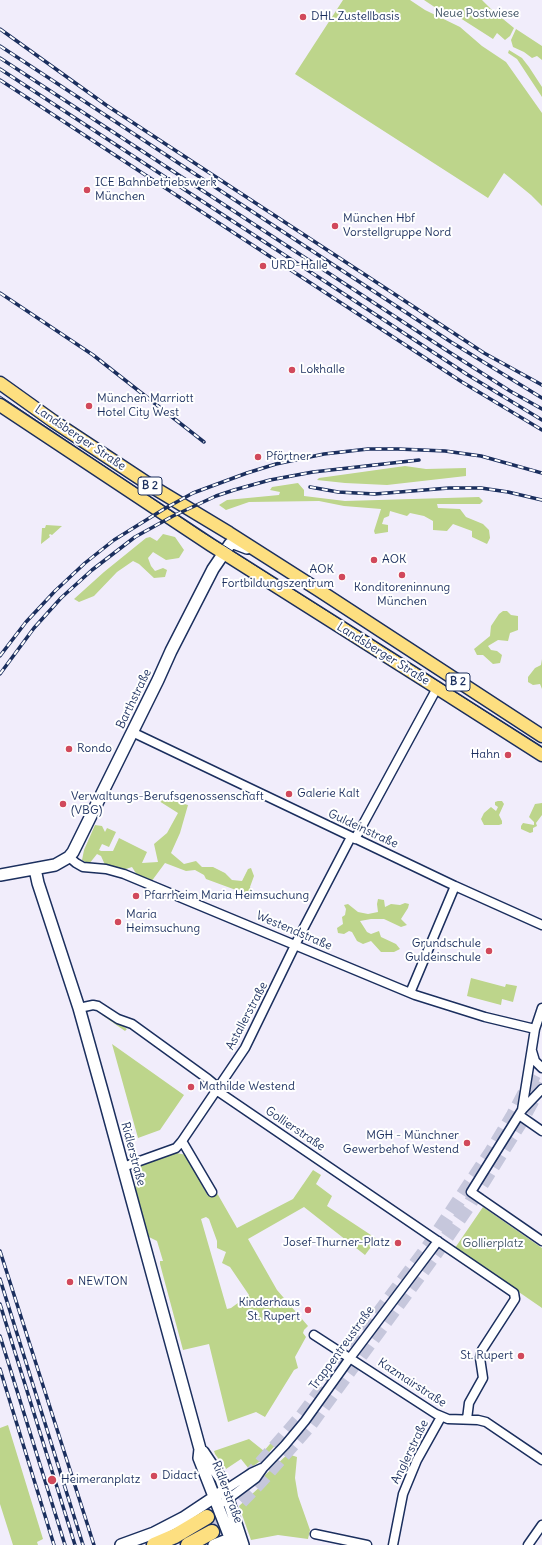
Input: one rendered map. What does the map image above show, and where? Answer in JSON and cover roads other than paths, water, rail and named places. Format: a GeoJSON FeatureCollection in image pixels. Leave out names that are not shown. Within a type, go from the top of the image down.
{"type":"FeatureCollection","features":[{"type":"Feature","properties":{"kind":"highway"},"geometry":{"type":"LineString","coordinates":[[154,1545],[175,1536],[207,1517]]}},
{"type":"Feature","properties":{"kind":"highway"},"geometry":{"type":"LineString","coordinates":[[188,1545],[213,1538]]}},
{"type":"Feature","properties":{"kind":"main road","name":"Landsberger Straße"},"geometry":{"type":"LineString","coordinates":[[0,383],[53,421],[156,489],[263,555],[542,736]]}},
{"type":"Feature","properties":{"kind":"main road","name":"Landsberger Straße"},"geometry":{"type":"LineString","coordinates":[[0,404],[223,553],[542,755]]}},
{"type":"Feature","properties":{"kind":"street","name":"Landsberger Straße"},"geometry":{"type":"LineString","coordinates":[[223,553],[230,544],[234,543],[263,555]]}},
{"type":"Feature","properties":{"kind":"street","name":"Barthstraße"},"geometry":{"type":"LineString","coordinates":[[69,857],[78,844],[197,599],[223,553]]}},
{"type":"Feature","properties":{"kind":"street","name":"Astallerstraße"},"geometry":{"type":"LineString","coordinates":[[123,1167],[176,1148],[245,1048],[295,945],[437,688]]}},
{"type":"Feature","properties":{"kind":"street","name":"Guldeinstraße"},"geometry":{"type":"LineString","coordinates":[[132,732],[353,838],[542,925]]}},
{"type":"Feature","properties":{"kind":"street"},"geometry":{"type":"LineString","coordinates":[[0,875],[55,865],[69,857]]}},
{"type":"Feature","properties":{"kind":"street","name":"Westendstraße"},"geometry":{"type":"LineString","coordinates":[[69,857],[84,867],[106,869],[124,874],[410,993],[485,1017],[535,1029]]}},
{"type":"Feature","properties":{"kind":"street","name":"Ridlerstraße"},"geometry":{"type":"LineString","coordinates":[[35,868],[38,883],[84,1007],[123,1167],[200,1449],[200,1458],[216,1502],[236,1541]]}},
{"type":"Feature","properties":{"kind":"street"},"geometry":{"type":"LineString","coordinates":[[410,993],[455,886]]}},
{"type":"Feature","properties":{"kind":"street","name":"Gollierstraße"},"geometry":{"type":"LineString","coordinates":[[84,1007],[98,1006],[118,1019],[132,1024],[208,1079],[214,1084],[216,1090],[438,1241]]}},
{"type":"Feature","properties":{"kind":"street"},"geometry":{"type":"LineString","coordinates":[[520,1113],[535,1029],[542,1008]]}},
{"type":"Feature","properties":{"kind":"street"},"geometry":{"type":"LineString","coordinates":[[532,1049],[535,1061],[542,1068]]}},
{"type":"Feature","properties":{"kind":"street"},"geometry":{"type":"LineString","coordinates":[[526,1085],[541,1089],[520,1113],[471,1192],[542,1241]]}},
{"type":"Feature","properties":{"kind":"street"},"geometry":{"type":"LineString","coordinates":[[520,1113],[542,1131]]}},
{"type":"Feature","properties":{"kind":"street"},"geometry":{"type":"LineString","coordinates":[[182,1141],[212,1192]]}},
{"type":"Feature","properties":{"kind":"street"},"geometry":{"type":"LineString","coordinates":[[438,1241],[514,1293],[515,1299],[482,1350],[480,1358],[483,1378],[468,1405],[467,1419]]}},
{"type":"Feature","properties":{"kind":"street","name":"Trappentreustraße"},"geometry":{"type":"LineString","coordinates":[[121,1545],[154,1533],[216,1502],[227,1495],[251,1472],[263,1468],[286,1445],[305,1421],[350,1358],[438,1241]]}},
{"type":"Feature","properties":{"kind":"street","name":"Kazmairstraße"},"geometry":{"type":"LineString","coordinates":[[314,1335],[441,1417],[448,1419],[478,1420],[490,1423],[542,1460]]}},
{"type":"Feature","properties":{"kind":"street","name":"Anglerstraße"},"geometry":{"type":"LineString","coordinates":[[393,1545],[403,1494],[417,1460],[441,1417]]}},
{"type":"Feature","properties":{"kind":"street","name":"Ridlerstraße"},"geometry":{"type":"LineString","coordinates":[[200,1449],[221,1479],[227,1495],[236,1541]]}},
{"type":"Feature","properties":{"kind":"street"},"geometry":{"type":"LineString","coordinates":[[528,1545],[542,1525]]}},
{"type":"Feature","properties":{"kind":"street"},"geometry":{"type":"LineString","coordinates":[[315,1534],[367,1545]]}},
{"type":"Feature","properties":{"kind":"street"},"geometry":{"type":"LineString","coordinates":[[213,1538],[236,1541]]}},
{"type":"Feature","properties":{"kind":"tunnel"},"geometry":{"type":"LineString","coordinates":[[247,1479],[301,1417],[428,1247],[491,1152],[513,1115],[542,1060]]}},
{"type":"Feature","properties":{"kind":"tunnel"},"geometry":{"type":"LineString","coordinates":[[212,1532],[261,1481],[310,1425],[436,1253],[469,1205],[522,1120],[542,1083]]}},
{"type":"Feature","properties":{"kind":"tram line"},"geometry":{"type":"LineString","coordinates":[[0,396],[201,531],[542,747]]}},
{"type":"Feature","properties":{"kind":"railway"},"geometry":{"type":"LineString","coordinates":[[0,29],[106,105],[484,353],[542,385]]}},
{"type":"Feature","properties":{"kind":"railway"},"geometry":{"type":"LineString","coordinates":[[0,46],[451,342],[542,398]]}},
{"type":"Feature","properties":{"kind":"railway"},"geometry":{"type":"LineString","coordinates":[[0,58],[446,350],[510,391],[542,409]]}},
{"type":"Feature","properties":{"kind":"railway"},"geometry":{"type":"LineString","coordinates":[[0,69],[468,375],[542,420]]}},
{"type":"Feature","properties":{"kind":"railway"},"geometry":{"type":"LineString","coordinates":[[0,80],[462,382],[542,430]]}},
{"type":"Feature","properties":{"kind":"railway"},"geometry":{"type":"LineString","coordinates":[[0,293],[93,355],[204,442]]}},
{"type":"Feature","properties":{"kind":"railway"},"geometry":{"type":"LineString","coordinates":[[0,656],[26,622],[55,591],[85,563],[114,540],[193,493],[247,473],[276,464],[324,454],[368,449],[445,451],[481,456],[542,473]]}},
{"type":"Feature","properties":{"kind":"railway"},"geometry":{"type":"LineString","coordinates":[[0,674],[34,628],[61,598],[92,570],[135,537],[173,516],[216,496],[270,480],[313,472],[419,460]]}},
{"type":"Feature","properties":{"kind":"railway"},"geometry":{"type":"LineString","coordinates":[[310,487],[338,492],[375,494],[449,488],[481,488],[508,492],[542,500]]}},
{"type":"Feature","properties":{"kind":"railway"},"geometry":{"type":"LineString","coordinates":[[0,1251],[94,1545]]}},
{"type":"Feature","properties":{"kind":"railway"},"geometry":{"type":"LineString","coordinates":[[0,1279],[83,1545]]}},
{"type":"Feature","properties":{"kind":"railway"},"geometry":{"type":"LineString","coordinates":[[0,1304],[75,1545]]}},
{"type":"Feature","properties":{"kind":"railway"},"geometry":{"type":"LineString","coordinates":[[0,1336],[65,1545]]}},
{"type":"Feature","properties":{"kind":"railway"},"geometry":{"type":"LineString","coordinates":[[0,1369],[54,1545]]}},
{"type":"Feature","properties":{"kind":"place","name":"DHL Zustellbasis"},"geometry":{"type":"Point","coordinates":[303,17]}},
{"type":"Feature","properties":{"kind":"place","name":"ICE Bahnbetriebswerk München"},"geometry":{"type":"Point","coordinates":[87,190]}},
{"type":"Feature","properties":{"kind":"place","name":"München Hbf Vorstellgruppe Nord"},"geometry":{"type":"Point","coordinates":[335,226]}},
{"type":"Feature","properties":{"kind":"place","name":"URD-Halle"},"geometry":{"type":"Point","coordinates":[263,266]}},
{"type":"Feature","properties":{"kind":"place","name":"Lokhalle"},"geometry":{"type":"Point","coordinates":[292,370]}},
{"type":"Feature","properties":{"kind":"place","name":"München Marriott Hotel City West"},"geometry":{"type":"Point","coordinates":[89,406]}},
{"type":"Feature","properties":{"kind":"place","name":"Pförtner"},"geometry":{"type":"Point","coordinates":[258,457]}},
{"type":"Feature","properties":{"kind":"place","name":"AOK"},"geometry":{"type":"Point","coordinates":[374,560]}},
{"type":"Feature","properties":{"kind":"place","name":"Konditoreninnung München"},"geometry":{"type":"Point","coordinates":[402,575]}},
{"type":"Feature","properties":{"kind":"place","name":"AOK Fortbildungszentrum"},"geometry":{"type":"Point","coordinates":[342,577]}},
{"type":"Feature","properties":{"kind":"place","name":"Rondo"},"geometry":{"type":"Point","coordinates":[69,749]}},
{"type":"Feature","properties":{"kind":"place","name":"Hahn"},"geometry":{"type":"Point","coordinates":[508,755]}},
{"type":"Feature","properties":{"kind":"place","name":"Galerie Kalt"},"geometry":{"type":"Point","coordinates":[289,794]}},
{"type":"Feature","properties":{"kind":"place","name":"Verwaltungs-Berufsgenossenschaft (VBG)"},"geometry":{"type":"Point","coordinates":[63,804]}},
{"type":"Feature","properties":{"kind":"place","name":"Pfarrheim Maria Heimsuchung"},"geometry":{"type":"Point","coordinates":[136,896]}},
{"type":"Feature","properties":{"kind":"place","name":"Maria Heimsuchung"},"geometry":{"type":"Point","coordinates":[118,922]}},
{"type":"Feature","properties":{"kind":"place","name":"Grundschule Guldeinschule"},"geometry":{"type":"Point","coordinates":[489,951]}},
{"type":"Feature","properties":{"kind":"place","name":"Mathilde Westend"},"geometry":{"type":"Point","coordinates":[191,1087]}},
{"type":"Feature","properties":{"kind":"place","name":"MGH - Münchner Gewerbehof Westend"},"geometry":{"type":"Point","coordinates":[467,1143]}},
{"type":"Feature","properties":{"kind":"place","name":"Josef-Thurner-Platz"},"geometry":{"type":"Point","coordinates":[398,1243]}},
{"type":"Feature","properties":{"kind":"place","name":"NEWTON"},"geometry":{"type":"Point","coordinates":[70,1282]}},
{"type":"Feature","properties":{"kind":"place","name":"Kinderhaus St. Rupert"},"geometry":{"type":"Point","coordinates":[308,1310]}},
{"type":"Feature","properties":{"kind":"place","name":"St. Rupert"},"geometry":{"type":"Point","coordinates":[521,1356]}},
{"type":"Feature","properties":{"kind":"place","name":"Didact"},"geometry":{"type":"Point","coordinates":[154,1476]}},
{"type":"Feature","properties":{"kind":"place","name":"Heimeranplatz"},"geometry":{"type":"Point","coordinates":[52,1480]}},
{"type":"Feature","properties":{"kind":"park label","name":"Neue Postwiese"},"geometry":{"type":"Point","coordinates":[477,14]}},
{"type":"Feature","properties":{"kind":"park label","name":"Gollierplatz"},"geometry":{"type":"Point","coordinates":[493,1244]}}]}
